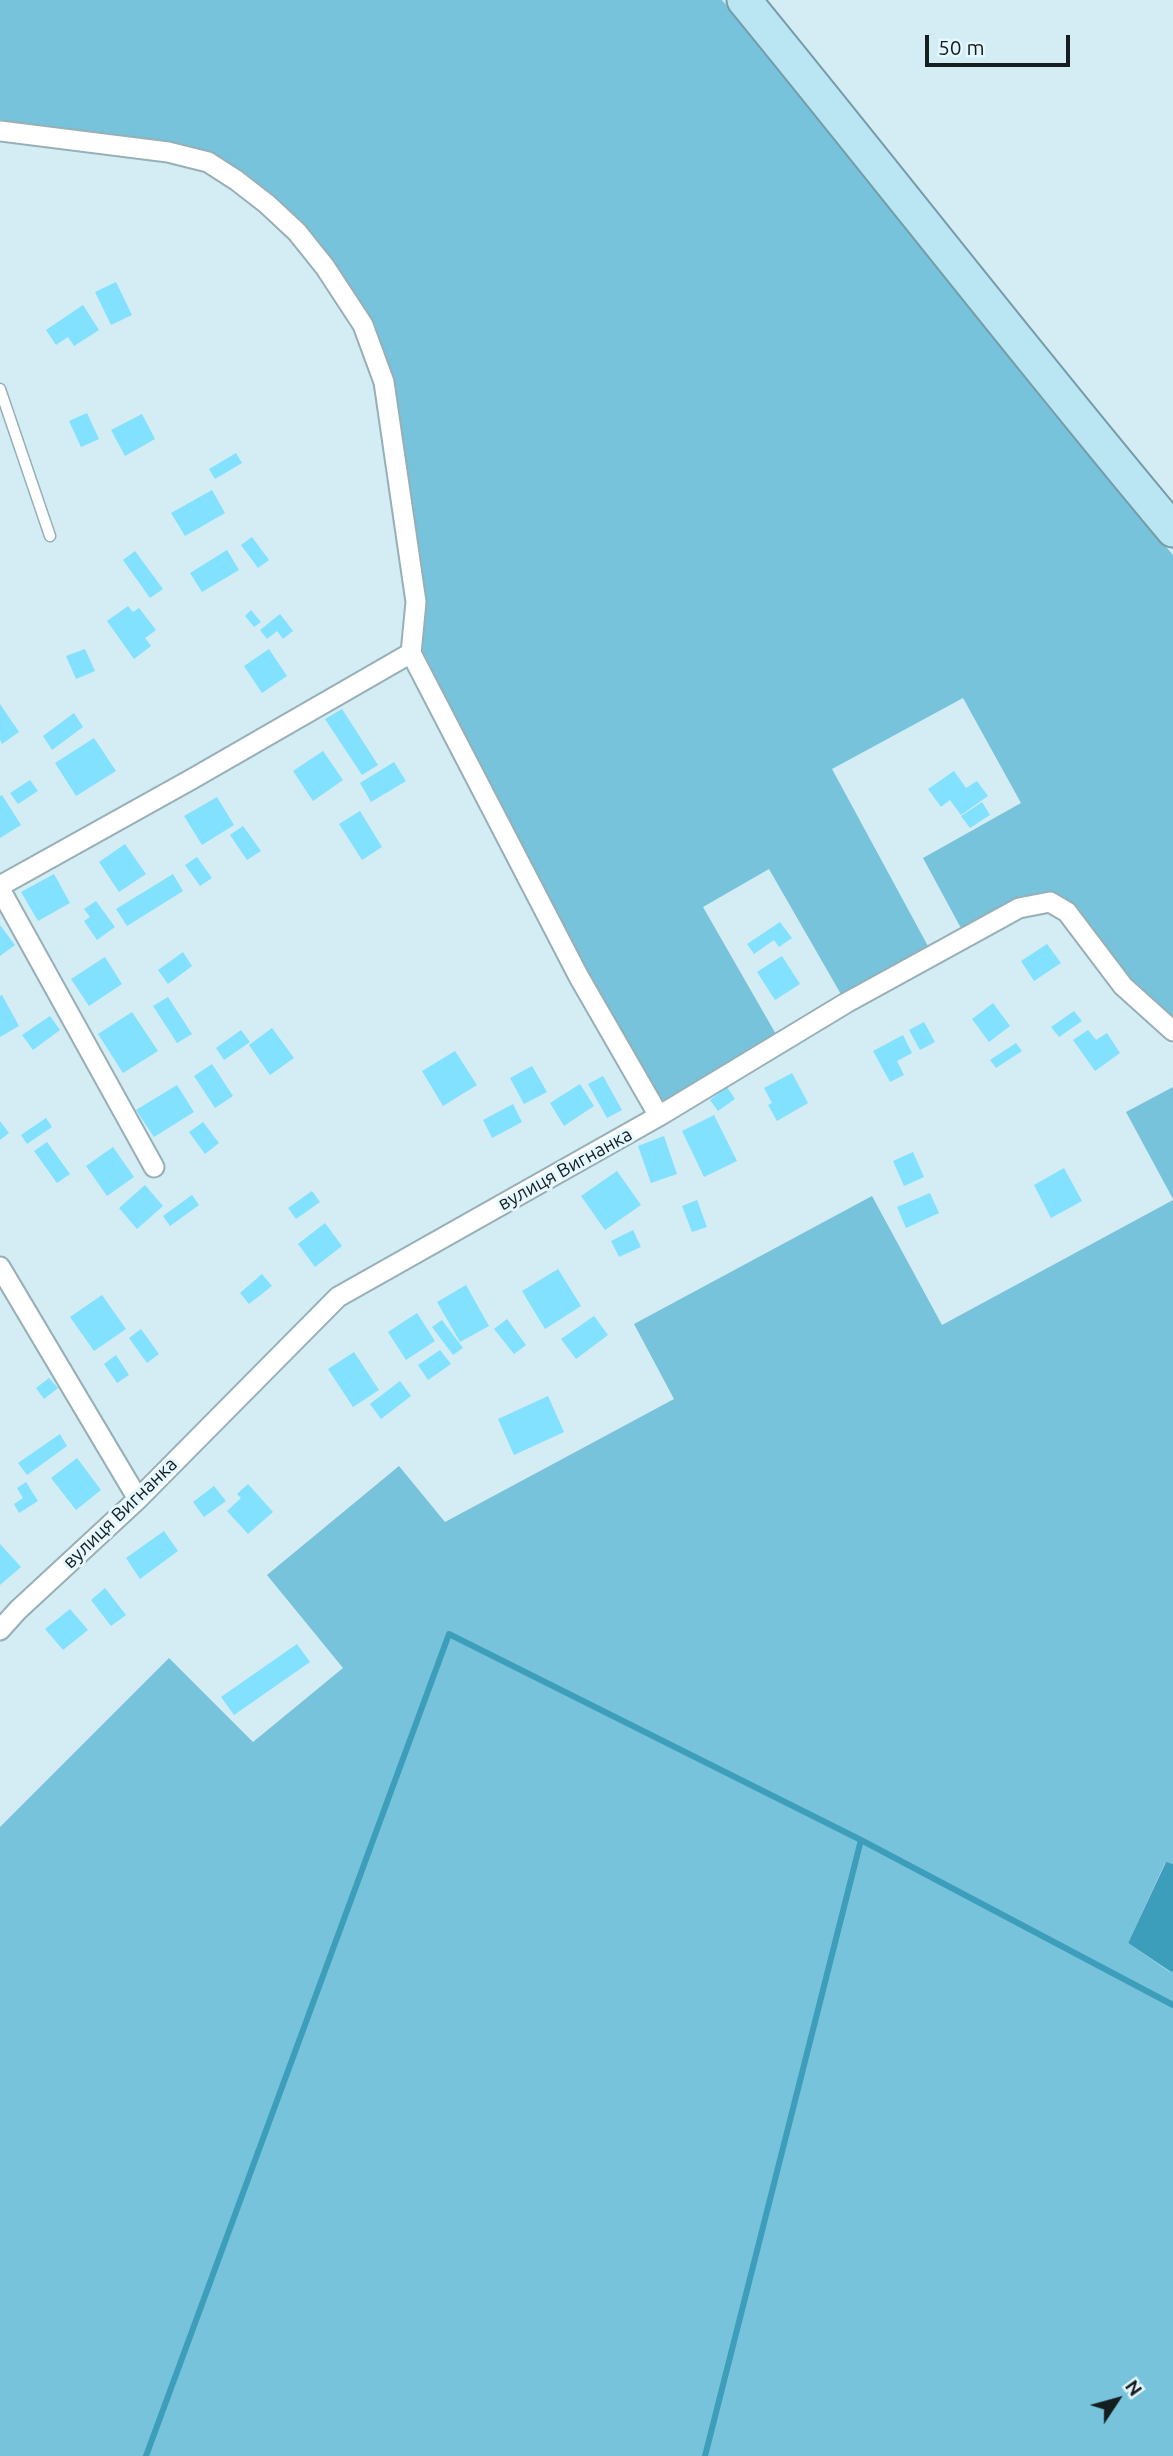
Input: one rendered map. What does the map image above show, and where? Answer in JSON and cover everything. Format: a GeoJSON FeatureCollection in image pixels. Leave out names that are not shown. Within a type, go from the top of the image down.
{"type":"FeatureCollection","features":[{"type":"Feature","properties":{"kind":"highway"},"geometry":{"type":"LineString","coordinates":[[744,0],[1058,393],[1173,530]]}},
{"type":"Feature","properties":{"kind":"street"},"geometry":{"type":"LineString","coordinates":[[0,131],[168,152],[208,162],[267,204],[297,232],[325,267],[363,325],[384,382],[416,602],[411,653],[579,977],[659,1116]]}},
{"type":"Feature","properties":{"kind":"street"},"geometry":{"type":"LineString","coordinates":[[154,1167],[0,887],[411,653]]}},
{"type":"Feature","properties":{"kind":"street","name":"вулиця Вигнанка"},"geometry":{"type":"LineString","coordinates":[[0,1630],[138,1499],[338,1297],[659,1116],[846,1003],[1019,908],[1050,902],[1067,912],[1123,986],[1173,1031]]}},
{"type":"Feature","properties":{"kind":"street"},"geometry":{"type":"LineString","coordinates":[[0,1267],[138,1499]]}},
{"type":"Feature","properties":{"kind":"lane"},"geometry":{"type":"LineString","coordinates":[[0,389],[50,536]]}},
{"type":"Feature","properties":{"kind":"shaded area"},"geometry":{"type":"Polygon","coordinates":[[[0,0],[722,0],[845,150],[1045,403],[1173,555],[1173,1020],[1129,981],[1072,906],[962,930],[923,858],[1021,803],[963,698],[832,769],[929,948],[842,996],[769,869],[703,907],[777,1036],[662,1105],[585,974],[418,652],[369,322],[240,174],[0,124],[0,0]]]}},
{"type":"Feature","properties":{"kind":"shaded area"},"geometry":{"type":"Polygon","coordinates":[[[1173,1087],[1173,1199],[1126,1112],[1173,1087]]]}},
{"type":"Feature","properties":{"kind":"shaded area"},"geometry":{"type":"Polygon","coordinates":[[[872,1196],[942,1325],[1173,1200],[1173,1864],[1165,1863],[1128,1943],[1170,1972],[1173,1971],[1173,2456],[0,2456],[0,1827],[169,1658],[253,1742],[343,1668],[267,1575],[399,1466],[445,1522],[674,1399],[634,1324],[872,1196]]]}},
{"type":"Feature","properties":{"kind":"shaded area"},"geometry":{"type":"Polygon","coordinates":[[[1166,1862],[1173,1864],[1171,1972],[1128,1943],[1166,1862]]]}},
{"type":"Feature","properties":{"kind":"building"},"geometry":{"type":"Polygon","coordinates":[[[116,282],[132,315],[111,325],[95,292],[116,282]]]}},
{"type":"Feature","properties":{"kind":"building"},"geometry":{"type":"Polygon","coordinates":[[[83,305],[99,330],[74,346],[68,337],[56,345],[46,330],[83,305]]]}},
{"type":"Feature","properties":{"kind":"building"},"geometry":{"type":"Polygon","coordinates":[[[87,413],[99,439],[81,447],[69,421],[87,413]]]}},
{"type":"Feature","properties":{"kind":"building"},"geometry":{"type":"Polygon","coordinates":[[[142,414],[155,439],[125,456],[111,430],[142,414]]]}},
{"type":"Feature","properties":{"kind":"building"},"geometry":{"type":"Polygon","coordinates":[[[236,453],[242,463],[215,479],[209,469],[236,453]]]}},
{"type":"Feature","properties":{"kind":"building"},"geometry":{"type":"Polygon","coordinates":[[[212,490],[225,513],[185,536],[171,513],[212,490]]]}},
{"type":"Feature","properties":{"kind":"building"},"geometry":{"type":"Polygon","coordinates":[[[252,537],[269,560],[258,568],[241,545],[252,537]]]}},
{"type":"Feature","properties":{"kind":"building"},"geometry":{"type":"Polygon","coordinates":[[[227,550],[239,570],[202,592],[190,573],[227,550]]]}},
{"type":"Feature","properties":{"kind":"building"},"geometry":{"type":"Polygon","coordinates":[[[135,551],[163,589],[150,598],[123,560],[135,551]]]}},
{"type":"Feature","properties":{"kind":"building"},"geometry":{"type":"Polygon","coordinates":[[[128,606],[133,612],[139,608],[156,630],[145,638],[151,646],[134,659],[107,621],[128,606]]]}},
{"type":"Feature","properties":{"kind":"building"},"geometry":{"type":"Polygon","coordinates":[[[251,610],[261,622],[254,627],[245,616],[251,610]]]}},
{"type":"Feature","properties":{"kind":"building"},"geometry":{"type":"Polygon","coordinates":[[[280,614],[293,631],[283,639],[277,631],[267,639],[260,630],[280,614]]]}},
{"type":"Feature","properties":{"kind":"building"},"geometry":{"type":"Polygon","coordinates":[[[85,649],[95,671],[76,679],[66,656],[85,649]]]}},
{"type":"Feature","properties":{"kind":"building"},"geometry":{"type":"Polygon","coordinates":[[[269,649],[287,676],[262,693],[244,666],[269,649]]]}},
{"type":"Feature","properties":{"kind":"building"},"geometry":{"type":"Polygon","coordinates":[[[0,704],[19,732],[2,744],[0,740],[0,704]]]}},
{"type":"Feature","properties":{"kind":"building"},"geometry":{"type":"Polygon","coordinates":[[[342,709],[378,765],[362,775],[325,719],[342,709]]]}},
{"type":"Feature","properties":{"kind":"building"},"geometry":{"type":"Polygon","coordinates":[[[74,713],[83,727],[52,750],[43,736],[74,713]]]}},
{"type":"Feature","properties":{"kind":"building"},"geometry":{"type":"Polygon","coordinates":[[[94,738],[116,771],[76,796],[55,763],[94,738]]]}},
{"type":"Feature","properties":{"kind":"building"},"geometry":{"type":"Polygon","coordinates":[[[323,751],[343,780],[313,801],[293,771],[323,751]]]}},
{"type":"Feature","properties":{"kind":"building"},"geometry":{"type":"Polygon","coordinates":[[[394,762],[406,781],[371,802],[360,783],[394,762]]]}},
{"type":"Feature","properties":{"kind":"building"},"geometry":{"type":"Polygon","coordinates":[[[954,771],[966,788],[977,781],[988,796],[961,815],[950,800],[941,807],[928,789],[954,771]]]}},
{"type":"Feature","properties":{"kind":"building"},"geometry":{"type":"Polygon","coordinates":[[[30,780],[38,791],[18,804],[10,793],[30,780]]]}},
{"type":"Feature","properties":{"kind":"building"},"geometry":{"type":"Polygon","coordinates":[[[2,795],[21,825],[0,838],[0,796],[2,795]]]}},
{"type":"Feature","properties":{"kind":"building"},"geometry":{"type":"Polygon","coordinates":[[[217,797],[234,825],[202,845],[184,816],[217,797]]]}},
{"type":"Feature","properties":{"kind":"building"},"geometry":{"type":"Polygon","coordinates":[[[982,802],[990,815],[970,828],[961,816],[982,802]]]}},
{"type":"Feature","properties":{"kind":"building"},"geometry":{"type":"Polygon","coordinates":[[[360,811],[382,847],[362,860],[339,824],[360,811]]]}},
{"type":"Feature","properties":{"kind":"building"},"geometry":{"type":"Polygon","coordinates":[[[243,826],[261,851],[247,860],[230,835],[243,826]]]}},
{"type":"Feature","properties":{"kind":"building"},"geometry":{"type":"Polygon","coordinates":[[[125,844],[146,874],[119,892],[99,862],[125,844]]]}},
{"type":"Feature","properties":{"kind":"building"},"geometry":{"type":"Polygon","coordinates":[[[197,857],[212,878],[200,886],[185,865],[197,857]]]}},
{"type":"Feature","properties":{"kind":"building"},"geometry":{"type":"Polygon","coordinates":[[[54,874],[70,903],[38,921],[21,892],[54,874]]]}},
{"type":"Feature","properties":{"kind":"building"},"geometry":{"type":"Polygon","coordinates":[[[173,874],[183,891],[127,926],[116,909],[173,874]]]}},
{"type":"Feature","properties":{"kind":"building"},"geometry":{"type":"Polygon","coordinates":[[[96,901],[115,927],[97,940],[84,921],[90,917],[84,909],[96,901]]]}},
{"type":"Feature","properties":{"kind":"building"},"geometry":{"type":"Polygon","coordinates":[[[780,922],[792,938],[779,947],[774,940],[754,954],[747,944],[780,922]]]}},
{"type":"Feature","properties":{"kind":"building"},"geometry":{"type":"Polygon","coordinates":[[[0,925],[15,945],[0,956],[0,925]]]}},
{"type":"Feature","properties":{"kind":"building"},"geometry":{"type":"Polygon","coordinates":[[[1047,944],[1061,963],[1034,981],[1021,961],[1047,944]]]}},
{"type":"Feature","properties":{"kind":"building"},"geometry":{"type":"Polygon","coordinates":[[[183,952],[192,966],[168,984],[158,970],[183,952]]]}},
{"type":"Feature","properties":{"kind":"building"},"geometry":{"type":"Polygon","coordinates":[[[782,956],[800,984],[775,1000],[757,972],[782,956]]]}},
{"type":"Feature","properties":{"kind":"building"},"geometry":{"type":"Polygon","coordinates":[[[105,957],[122,984],[89,1006],[71,979],[105,957]]]}},
{"type":"Feature","properties":{"kind":"building"},"geometry":{"type":"Polygon","coordinates":[[[2,995],[19,1026],[0,1037],[0,996],[2,995]]]}},
{"type":"Feature","properties":{"kind":"building"},"geometry":{"type":"Polygon","coordinates":[[[168,997],[192,1034],[177,1043],[153,1006],[168,997]]]}},
{"type":"Feature","properties":{"kind":"building"},"geometry":{"type":"Polygon","coordinates":[[[993,1003],[1010,1026],[989,1042],[972,1019],[993,1003]]]}},
{"type":"Feature","properties":{"kind":"building"},"geometry":{"type":"Polygon","coordinates":[[[1074,1011],[1082,1021],[1059,1037],[1051,1027],[1074,1011]]]}},
{"type":"Feature","properties":{"kind":"building"},"geometry":{"type":"Polygon","coordinates":[[[132,1012],[158,1051],[123,1073],[98,1034],[132,1012]]]}},
{"type":"Feature","properties":{"kind":"building"},"geometry":{"type":"Polygon","coordinates":[[[50,1016],[60,1030],[33,1050],[22,1035],[50,1016]]]}},
{"type":"Feature","properties":{"kind":"building"},"geometry":{"type":"Polygon","coordinates":[[[924,1022],[935,1042],[920,1050],[909,1030],[924,1022]]]}},
{"type":"Feature","properties":{"kind":"building"},"geometry":{"type":"Polygon","coordinates":[[[272,1028],[294,1058],[270,1075],[249,1045],[272,1028]]]}},
{"type":"Feature","properties":{"kind":"building"},"geometry":{"type":"Polygon","coordinates":[[[241,1030],[250,1042],[224,1060],[216,1048],[241,1030]]]}},
{"type":"Feature","properties":{"kind":"building"},"geometry":{"type":"Polygon","coordinates":[[[1088,1030],[1096,1040],[1107,1033],[1120,1053],[1095,1071],[1073,1040],[1088,1030]]]}},
{"type":"Feature","properties":{"kind":"building"},"geometry":{"type":"Polygon","coordinates":[[[903,1035],[912,1053],[897,1061],[904,1075],[890,1082],[873,1051],[903,1035]]]}},
{"type":"Feature","properties":{"kind":"building"},"geometry":{"type":"Polygon","coordinates":[[[1016,1043],[1022,1051],[996,1068],[990,1060],[1016,1043]]]}},
{"type":"Feature","properties":{"kind":"building"},"geometry":{"type":"Polygon","coordinates":[[[455,1051],[477,1085],[443,1106],[422,1071],[455,1051]]]}},
{"type":"Feature","properties":{"kind":"building"},"geometry":{"type":"Polygon","coordinates":[[[212,1064],[233,1096],[215,1108],[194,1076],[212,1064]]]}},
{"type":"Feature","properties":{"kind":"building"},"geometry":{"type":"Polygon","coordinates":[[[532,1066],[547,1092],[524,1104],[510,1078],[532,1066]]]}},
{"type":"Feature","properties":{"kind":"building"},"geometry":{"type":"Polygon","coordinates":[[[792,1073],[808,1103],[777,1121],[768,1105],[772,1103],[764,1088],[792,1073]]]}},
{"type":"Feature","properties":{"kind":"building"},"geometry":{"type":"Polygon","coordinates":[[[603,1076],[622,1110],[607,1118],[588,1084],[603,1076]]]}},
{"type":"Feature","properties":{"kind":"building"},"geometry":{"type":"Polygon","coordinates":[[[580,1084],[594,1106],[564,1126],[550,1103],[580,1084]]]}},
{"type":"Feature","properties":{"kind":"building"},"geometry":{"type":"Polygon","coordinates":[[[177,1085],[194,1112],[154,1137],[136,1110],[177,1085]]]}},
{"type":"Feature","properties":{"kind":"building"},"geometry":{"type":"Polygon","coordinates":[[[727,1087],[735,1099],[718,1111],[710,1100],[727,1087]]]}},
{"type":"Feature","properties":{"kind":"building"},"geometry":{"type":"Polygon","coordinates":[[[513,1104],[522,1122],[492,1138],[483,1120],[513,1104]]]}},
{"type":"Feature","properties":{"kind":"building"},"geometry":{"type":"Polygon","coordinates":[[[714,1115],[737,1161],[704,1177],[682,1131],[714,1115]]]}},
{"type":"Feature","properties":{"kind":"building"},"geometry":{"type":"Polygon","coordinates":[[[46,1118],[52,1127],[27,1144],[21,1135],[46,1118]]]}},
{"type":"Feature","properties":{"kind":"building"},"geometry":{"type":"Polygon","coordinates":[[[0,1121],[9,1133],[0,1140],[0,1121]]]}},
{"type":"Feature","properties":{"kind":"building"},"geometry":{"type":"Polygon","coordinates":[[[203,1122],[219,1143],[205,1154],[189,1132],[203,1122]]]}},
{"type":"Feature","properties":{"kind":"building"},"geometry":{"type":"Polygon","coordinates":[[[664,1136],[677,1174],[651,1183],[638,1146],[664,1136]]]}},
{"type":"Feature","properties":{"kind":"building"},"geometry":{"type":"Polygon","coordinates":[[[47,1142],[70,1174],[57,1183],[34,1151],[47,1142]]]}},
{"type":"Feature","properties":{"kind":"building"},"geometry":{"type":"Polygon","coordinates":[[[113,1147],[134,1177],[107,1196],[86,1166],[113,1147]]]}},
{"type":"Feature","properties":{"kind":"building"},"geometry":{"type":"Polygon","coordinates":[[[913,1152],[924,1177],[904,1186],[893,1161],[913,1152]]]}},
{"type":"Feature","properties":{"kind":"building"},"geometry":{"type":"Polygon","coordinates":[[[1064,1168],[1082,1201],[1051,1218],[1034,1185],[1064,1168]]]}},
{"type":"Feature","properties":{"kind":"building"},"geometry":{"type":"Polygon","coordinates":[[[617,1171],[641,1205],[605,1230],[581,1196],[617,1171]]]}},
{"type":"Feature","properties":{"kind":"building"},"geometry":{"type":"Polygon","coordinates":[[[145,1185],[163,1206],[137,1229],[119,1208],[145,1185]]]}},
{"type":"Feature","properties":{"kind":"building"},"geometry":{"type":"Polygon","coordinates":[[[312,1191],[320,1202],[296,1219],[288,1208],[312,1191]]]}},
{"type":"Feature","properties":{"kind":"building"},"geometry":{"type":"Polygon","coordinates":[[[930,1193],[939,1213],[906,1228],[897,1207],[930,1193]]]}},
{"type":"Feature","properties":{"kind":"building"},"geometry":{"type":"Polygon","coordinates":[[[192,1195],[199,1205],[170,1226],[163,1216],[192,1195]]]}},
{"type":"Feature","properties":{"kind":"building"},"geometry":{"type":"Polygon","coordinates":[[[697,1200],[707,1227],[692,1232],[682,1206],[697,1200]]]}},
{"type":"Feature","properties":{"kind":"building"},"geometry":{"type":"Polygon","coordinates":[[[325,1223],[342,1246],[315,1267],[298,1244],[325,1223]]]}},
{"type":"Feature","properties":{"kind":"building"},"geometry":{"type":"Polygon","coordinates":[[[633,1230],[641,1247],[619,1257],[611,1241],[633,1230]]]}},
{"type":"Feature","properties":{"kind":"building"},"geometry":{"type":"Polygon","coordinates":[[[558,1269],[581,1306],[545,1329],[522,1291],[558,1269]]]}},
{"type":"Feature","properties":{"kind":"building"},"geometry":{"type":"Polygon","coordinates":[[[262,1274],[272,1286],[249,1304],[240,1293],[262,1274]]]}},
{"type":"Feature","properties":{"kind":"building"},"geometry":{"type":"Polygon","coordinates":[[[466,1285],[489,1326],[460,1342],[437,1302],[466,1285]]]}},
{"type":"Feature","properties":{"kind":"building"},"geometry":{"type":"Polygon","coordinates":[[[102,1295],[126,1329],[94,1351],[70,1317],[102,1295]]]}},
{"type":"Feature","properties":{"kind":"building"},"geometry":{"type":"Polygon","coordinates":[[[417,1313],[435,1341],[406,1360],[388,1332],[417,1313]]]}},
{"type":"Feature","properties":{"kind":"building"},"geometry":{"type":"Polygon","coordinates":[[[594,1316],[608,1335],[576,1359],[561,1339],[594,1316]]]}},
{"type":"Feature","properties":{"kind":"building"},"geometry":{"type":"Polygon","coordinates":[[[507,1319],[526,1345],[514,1354],[494,1329],[507,1319]]]}},
{"type":"Feature","properties":{"kind":"building"},"geometry":{"type":"Polygon","coordinates":[[[442,1320],[463,1348],[453,1355],[432,1327],[442,1320]]]}},
{"type":"Feature","properties":{"kind":"building"},"geometry":{"type":"Polygon","coordinates":[[[141,1329],[159,1354],[147,1363],[129,1338],[141,1329]]]}},
{"type":"Feature","properties":{"kind":"building"},"geometry":{"type":"Polygon","coordinates":[[[440,1350],[451,1364],[428,1380],[418,1365],[440,1350]]]}},
{"type":"Feature","properties":{"kind":"building"},"geometry":{"type":"Polygon","coordinates":[[[354,1352],[379,1390],[353,1407],[328,1369],[354,1352]]]}},
{"type":"Feature","properties":{"kind":"building"},"geometry":{"type":"Polygon","coordinates":[[[116,1355],[129,1375],[117,1383],[104,1364],[116,1355]]]}},
{"type":"Feature","properties":{"kind":"building"},"geometry":{"type":"Polygon","coordinates":[[[49,1378],[58,1388],[44,1399],[36,1388],[49,1378]]]}},
{"type":"Feature","properties":{"kind":"building"},"geometry":{"type":"Polygon","coordinates":[[[400,1381],[411,1396],[381,1419],[370,1404],[400,1381]]]}},
{"type":"Feature","properties":{"kind":"building"},"geometry":{"type":"Polygon","coordinates":[[[548,1396],[564,1432],[514,1455],[498,1419],[548,1396]]]}},
{"type":"Feature","properties":{"kind":"building"},"geometry":{"type":"Polygon","coordinates":[[[60,1434],[67,1446],[27,1475],[18,1463],[60,1434]]]}},
{"type":"Feature","properties":{"kind":"building"},"geometry":{"type":"Polygon","coordinates":[[[77,1458],[101,1490],[76,1510],[51,1478],[77,1458]]]}},
{"type":"Feature","properties":{"kind":"building"},"geometry":{"type":"Polygon","coordinates":[[[26,1482],[38,1501],[19,1513],[14,1504],[23,1498],[17,1488],[26,1482]]]}},
{"type":"Feature","properties":{"kind":"building"},"geometry":{"type":"Polygon","coordinates":[[[248,1484],[273,1512],[248,1534],[227,1511],[241,1498],[237,1494],[248,1484]]]}},
{"type":"Feature","properties":{"kind":"building"},"geometry":{"type":"Polygon","coordinates":[[[214,1486],[226,1501],[204,1517],[193,1502],[214,1486]]]}},
{"type":"Feature","properties":{"kind":"building"},"geometry":{"type":"Polygon","coordinates":[[[164,1531],[178,1551],[140,1579],[126,1558],[164,1531]]]}},
{"type":"Feature","properties":{"kind":"building"},"geometry":{"type":"Polygon","coordinates":[[[0,1544],[21,1567],[0,1585],[0,1544]]]}},
{"type":"Feature","properties":{"kind":"building"},"geometry":{"type":"Polygon","coordinates":[[[105,1588],[126,1615],[111,1626],[91,1600],[105,1588]]]}},
{"type":"Feature","properties":{"kind":"building"},"geometry":{"type":"Polygon","coordinates":[[[70,1609],[88,1630],[63,1650],[45,1629],[70,1609]]]}},
{"type":"Feature","properties":{"kind":"building"},"geometry":{"type":"Polygon","coordinates":[[[297,1644],[310,1662],[234,1715],[221,1697],[297,1644]]]}},
{"type":"Feature","properties":{"kind":"waterway"},"geometry":{"type":"LineString","coordinates":[[146,2456],[449,1634],[861,1840],[1173,2005]]}},
{"type":"Feature","properties":{"kind":"waterway"},"geometry":{"type":"LineString","coordinates":[[705,2456],[861,1840]]}}]}
